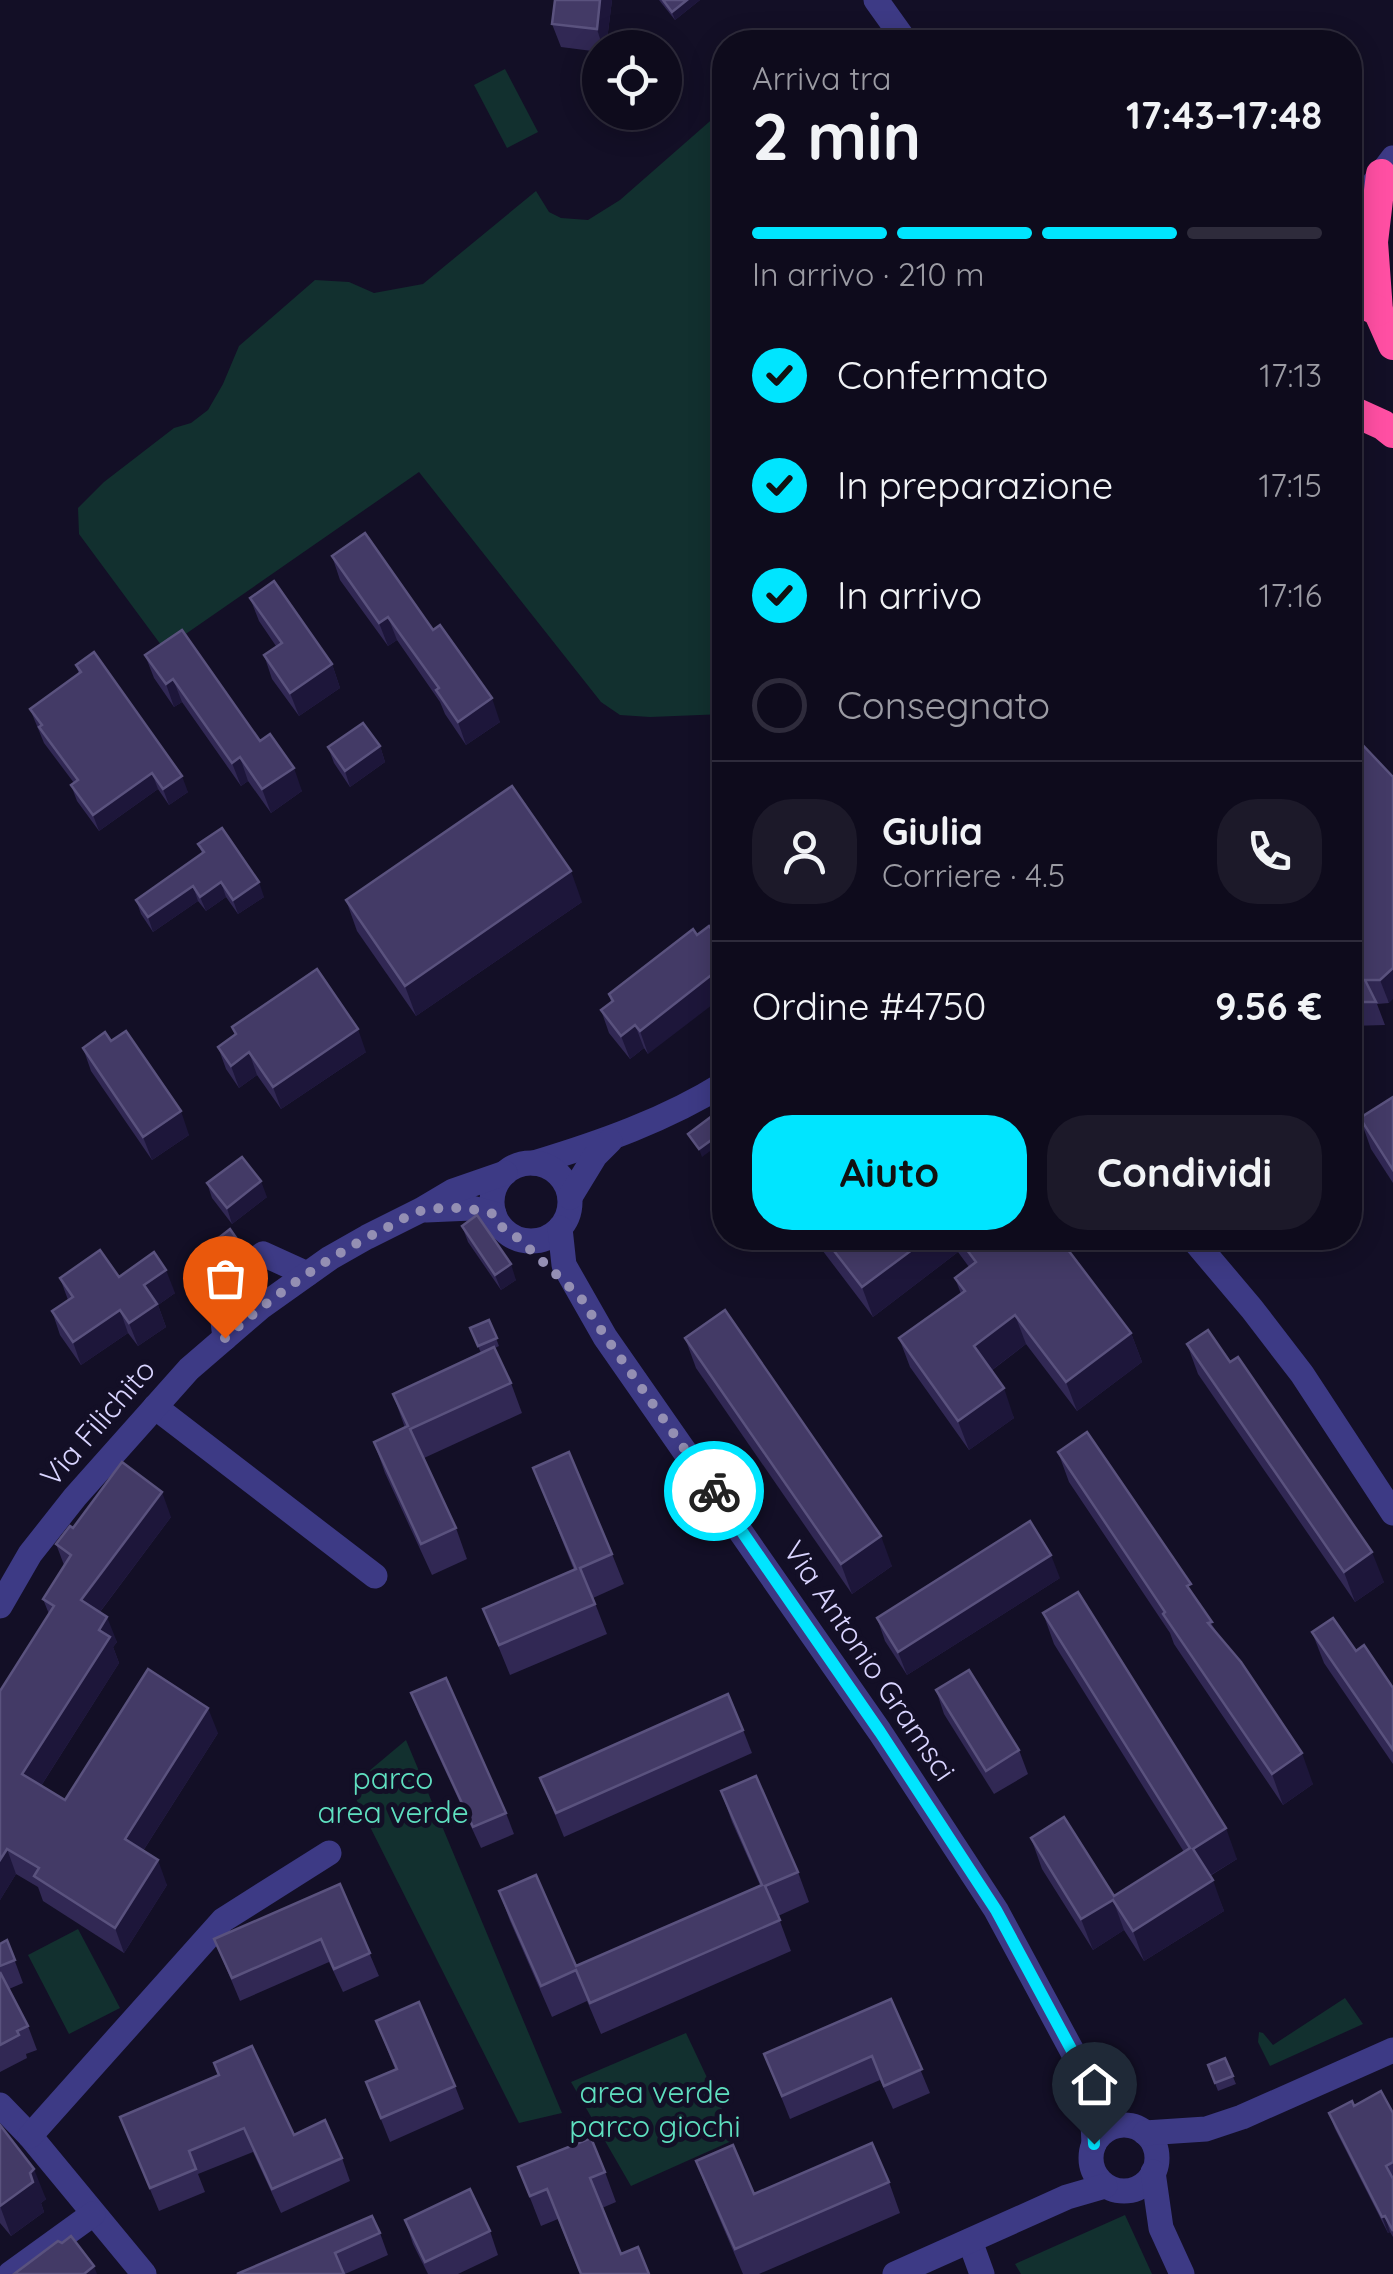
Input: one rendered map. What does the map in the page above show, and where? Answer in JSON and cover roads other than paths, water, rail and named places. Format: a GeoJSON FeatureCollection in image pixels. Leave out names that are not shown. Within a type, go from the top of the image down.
{"type":"FeatureCollection","features":[{"type":"Feature","properties":{"kind":"highway"},"geometry":{"type":"LineString","coordinates":[[1387,166],[1364,305],[1393,346]]}},
{"type":"Feature","properties":{"kind":"highway"},"geometry":{"type":"LineString","coordinates":[[1362,415],[1393,433]]}},
{"type":"Feature","properties":{"kind":"street"},"geometry":{"type":"LineString","coordinates":[[876,0],[897,30]]}},
{"type":"Feature","properties":{"kind":"street"},"geometry":{"type":"LineString","coordinates":[[1362,199],[1387,166]]}},
{"type":"Feature","properties":{"kind":"street"},"geometry":{"type":"LineString","coordinates":[[614,1138],[595,1156],[570,1197],[567,1217],[560,1228],[542,1239],[528,1240],[504,1230],[494,1214],[492,1196],[505,1173],[520,1164],[614,1138],[712,1091]]}},
{"type":"Feature","properties":{"kind":"street"},"geometry":{"type":"LineString","coordinates":[[534,1162],[558,1173],[570,1197]]}},
{"type":"Feature","properties":{"kind":"street","name":"Via Filichito"},"geometry":{"type":"LineString","coordinates":[[0,1606],[30,1554],[75,1497],[189,1369],[261,1306],[366,1237],[453,1191],[505,1173]]}},
{"type":"Feature","properties":{"kind":"street","name":"Via Filichito"},"geometry":{"type":"LineString","coordinates":[[422,1210],[472,1208],[494,1214]]}},
{"type":"Feature","properties":{"kind":"street","name":"Via Antonio Gramsci"},"geometry":{"type":"LineString","coordinates":[[560,1228],[564,1265],[605,1336],[880,1732],[996,1910],[1084,2073],[1103,2172]]}},
{"type":"Feature","properties":{"kind":"street","name":"Via Antonio Gramsci"},"geometry":{"type":"LineString","coordinates":[[518,1238],[581,1298]]}},
{"type":"Feature","properties":{"kind":"street"},"geometry":{"type":"LineString","coordinates":[[1202,1250],[1302,1374],[1393,1513]]}},
{"type":"Feature","properties":{"kind":"street"},"geometry":{"type":"LineString","coordinates":[[225,1338],[220,1288],[263,1254],[308,1274]]}},
{"type":"Feature","properties":{"kind":"street"},"geometry":{"type":"LineString","coordinates":[[155,1407],[374,1576]]}},
{"type":"Feature","properties":{"kind":"street"},"geometry":{"type":"LineString","coordinates":[[30,2136],[223,1920],[329,1853]]}},
{"type":"Feature","properties":{"kind":"street"},"geometry":{"type":"LineString","coordinates":[[1161,2228],[1103,2172],[1103,2133],[1122,2124],[1140,2130],[1206,2128],[1242,2117],[1393,2050]]}},
{"type":"Feature","properties":{"kind":"street","name":"Via Antonio Gramsci"},"geometry":{"type":"LineString","coordinates":[[1084,2073],[1140,2130]]}},
{"type":"Feature","properties":{"kind":"street"},"geometry":{"type":"LineString","coordinates":[[0,2104],[144,2274]]}},
{"type":"Feature","properties":{"kind":"street"},"geometry":{"type":"LineString","coordinates":[[1103,2172],[1132,2190],[1142,2185],[1194,2129]]}},
{"type":"Feature","properties":{"kind":"street"},"geometry":{"type":"LineString","coordinates":[[1140,2130],[1155,2150],[1161,2228],[1182,2274]]}},
{"type":"Feature","properties":{"kind":"street"},"geometry":{"type":"LineString","coordinates":[[895,2274],[1067,2197],[1103,2172]]}},
{"type":"Feature","properties":{"kind":"street"},"geometry":{"type":"LineString","coordinates":[[10,2274],[93,2214]]}},
{"type":"Feature","properties":{"kind":"street"},"geometry":{"type":"LineString","coordinates":[[970,2241],[982,2274]]}},
{"type":"Feature","properties":{"kind":"park label","name":"parco area verde"},"geometry":{"type":"Point","coordinates":[393,1796]}},
{"type":"Feature","properties":{"kind":"park label","name":"area verde parco giochi"},"geometry":{"type":"Point","coordinates":[655,2110]}}]}
